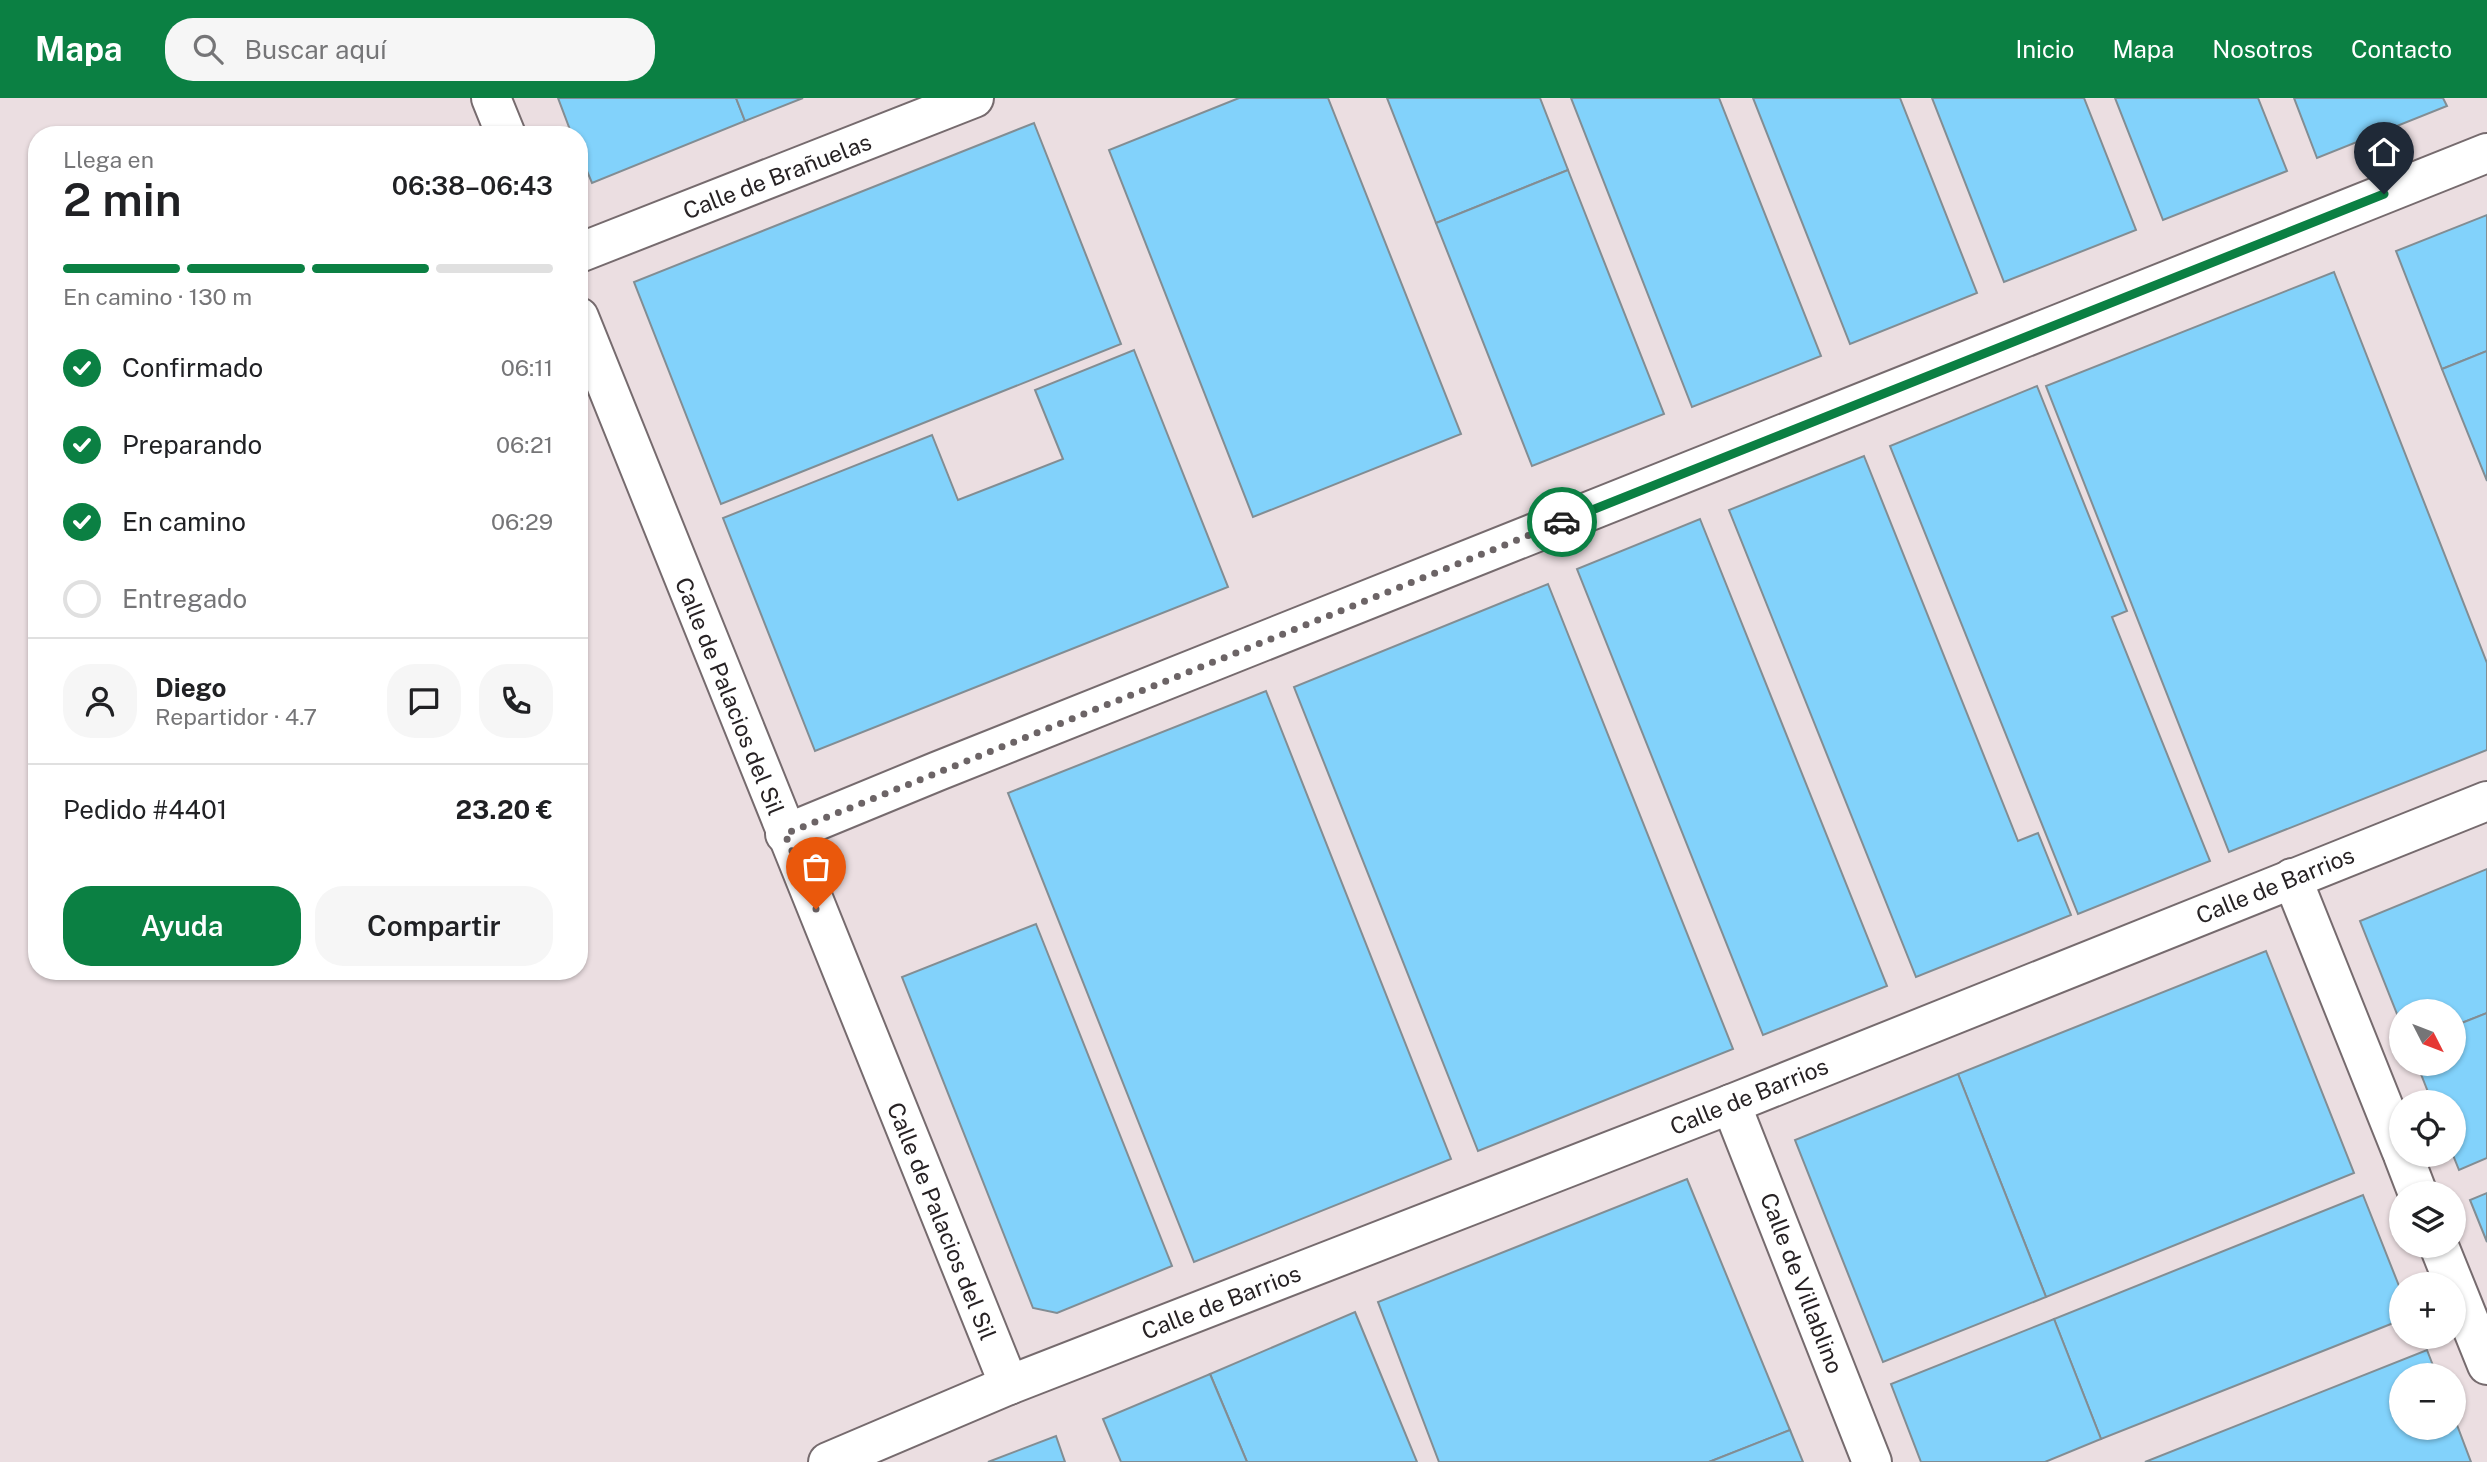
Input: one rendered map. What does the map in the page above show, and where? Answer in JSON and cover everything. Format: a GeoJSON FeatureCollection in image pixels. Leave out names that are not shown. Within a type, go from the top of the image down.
{"type":"FeatureCollection","features":[{"type":"Feature","properties":{"kind":"street"},"geometry":{"type":"LineString","coordinates":[[491,98],[502,126]]}},
{"type":"Feature","properties":{"kind":"street","name":"Calle de Brañuelas"},"geometry":{"type":"LineString","coordinates":[[588,249],[974,98]]}},
{"type":"Feature","properties":{"kind":"street"},"geometry":{"type":"LineString","coordinates":[[785,834],[2487,153]]}},
{"type":"Feature","properties":{"kind":"street","name":"Calle de Palacios del Sil"},"geometry":{"type":"LineString","coordinates":[[588,340],[1009,1385]]}},
{"type":"Feature","properties":{"kind":"street","name":"Calle de Barrios"},"geometry":{"type":"LineString","coordinates":[[828,1462],[1009,1385],[1731,1104],[2487,801]]}},
{"type":"Feature","properties":{"kind":"street"},"geometry":{"type":"LineString","coordinates":[[2292,878],[2389,1120]]}},
{"type":"Feature","properties":{"kind":"street","name":"Calle de Villablino"},"geometry":{"type":"LineString","coordinates":[[1731,1104],[1872,1462]]}},
{"type":"Feature","properties":{"kind":"street"},"geometry":{"type":"LineString","coordinates":[[2445,1258],[2487,1365]]}},
{"type":"Feature","properties":{"kind":"building"},"geometry":{"type":"Polygon","coordinates":[[[558,98],[736,98],[745,121],[592,183],[588,173],[588,126],[569,126],[558,98]]]}},
{"type":"Feature","properties":{"kind":"building"},"geometry":{"type":"Polygon","coordinates":[[[736,98],[803,98],[745,121],[736,98]]]}},
{"type":"Feature","properties":{"kind":"building"},"geometry":{"type":"Polygon","coordinates":[[[1239,98],[1328,98],[1461,434],[1253,517],[1109,150],[1239,98]]]}},
{"type":"Feature","properties":{"kind":"building"},"geometry":{"type":"Polygon","coordinates":[[[1387,98],[1540,98],[1568,170],[1436,223],[1387,98]]]}},
{"type":"Feature","properties":{"kind":"building"},"geometry":{"type":"Polygon","coordinates":[[[1571,98],[1719,98],[1821,356],[1692,407],[1571,98]]]}},
{"type":"Feature","properties":{"kind":"building"},"geometry":{"type":"Polygon","coordinates":[[[1753,98],[1900,98],[1977,293],[1850,344],[1753,98]]]}},
{"type":"Feature","properties":{"kind":"building"},"geometry":{"type":"Polygon","coordinates":[[[1932,98],[2084,98],[2136,230],[2004,282],[1932,98]]]}},
{"type":"Feature","properties":{"kind":"building"},"geometry":{"type":"Polygon","coordinates":[[[2115,98],[2258,98],[2287,171],[2163,220],[2115,98]]]}},
{"type":"Feature","properties":{"kind":"building"},"geometry":{"type":"Polygon","coordinates":[[[2294,98],[2443,98],[2447,106],[2317,158],[2294,98]]]}},
{"type":"Feature","properties":{"kind":"building"},"geometry":{"type":"Polygon","coordinates":[[[1034,123],[1121,344],[721,504],[634,282],[1034,123]]]}},
{"type":"Feature","properties":{"kind":"building"},"geometry":{"type":"Polygon","coordinates":[[[1568,170],[1664,414],[1532,466],[1436,223],[1568,170]]]}},
{"type":"Feature","properties":{"kind":"building"},"geometry":{"type":"Polygon","coordinates":[[[2487,215],[2487,351],[2442,369],[2396,251],[2487,215]]]}},
{"type":"Feature","properties":{"kind":"building"},"geometry":{"type":"Polygon","coordinates":[[[2334,272],[2487,663],[2487,750],[2229,852],[2046,386],[2334,272]]]}},
{"type":"Feature","properties":{"kind":"building"},"geometry":{"type":"Polygon","coordinates":[[[1134,350],[1228,587],[815,751],[723,518],[932,435],[958,500],[1063,459],[1035,390],[1134,350]]]}},
{"type":"Feature","properties":{"kind":"building"},"geometry":{"type":"Polygon","coordinates":[[[2487,351],[2487,481],[2442,369],[2487,351]]]}},
{"type":"Feature","properties":{"kind":"building"},"geometry":{"type":"Polygon","coordinates":[[[2037,386],[2127,611],[2112,617],[2210,861],[2078,914],[1890,446],[2037,386]]]}},
{"type":"Feature","properties":{"kind":"building"},"geometry":{"type":"Polygon","coordinates":[[[1864,456],[2018,841],[2038,833],[2071,915],[1916,977],[1729,510],[1864,456]]]}},
{"type":"Feature","properties":{"kind":"building"},"geometry":{"type":"Polygon","coordinates":[[[1700,519],[1887,986],[1763,1035],[1577,569],[1700,519]]]}},
{"type":"Feature","properties":{"kind":"building"},"geometry":{"type":"Polygon","coordinates":[[[1548,584],[1733,1049],[1478,1151],[1294,687],[1548,584]]]}},
{"type":"Feature","properties":{"kind":"building"},"geometry":{"type":"Polygon","coordinates":[[[1266,691],[1451,1159],[1194,1262],[1008,793],[1266,691]]]}},
{"type":"Feature","properties":{"kind":"building"},"geometry":{"type":"Polygon","coordinates":[[[2487,869],[2487,1013],[2466,1021],[2466,999],[2391,999],[2360,921],[2487,869]]]}},
{"type":"Feature","properties":{"kind":"building"},"geometry":{"type":"Polygon","coordinates":[[[1036,924],[1172,1266],[1057,1313],[1033,1308],[902,977],[1036,924]]]}},
{"type":"Feature","properties":{"kind":"building"},"geometry":{"type":"Polygon","coordinates":[[[2266,951],[2354,1173],[2046,1297],[1958,1074],[2266,951]]]}},
{"type":"Feature","properties":{"kind":"building"},"geometry":{"type":"Polygon","coordinates":[[[2487,1013],[2487,1158],[2466,1167],[2466,1090],[2427,1090],[2422,1076],[2466,1076],[2466,1021],[2487,1013]]]}},
{"type":"Feature","properties":{"kind":"building"},"geometry":{"type":"Polygon","coordinates":[[[1958,1074],[2046,1297],[1883,1362],[1795,1140],[1958,1074]]]}},
{"type":"Feature","properties":{"kind":"building"},"geometry":{"type":"Polygon","coordinates":[[[1687,1179],[1790,1430],[1709,1462],[1439,1462],[1378,1302],[1687,1179]]]}},
{"type":"Feature","properties":{"kind":"building"},"geometry":{"type":"Polygon","coordinates":[[[2487,1193],[2487,1242],[2470,1200],[2487,1193]]]}},
{"type":"Feature","properties":{"kind":"building"},"geometry":{"type":"Polygon","coordinates":[[[2363,1195],[2393,1272],[2389,1272],[2389,1325],[2101,1439],[2054,1319],[2363,1195]]]}},
{"type":"Feature","properties":{"kind":"building"},"geometry":{"type":"Polygon","coordinates":[[[1355,1312],[1417,1462],[1247,1462],[1210,1374],[1355,1312]]]}},
{"type":"Feature","properties":{"kind":"building"},"geometry":{"type":"Polygon","coordinates":[[[2054,1319],[2101,1439],[2045,1462],[1921,1462],[1891,1384],[2054,1319]]]}},
{"type":"Feature","properties":{"kind":"building"},"geometry":{"type":"Polygon","coordinates":[[[2427,1350],[2432,1363],[2394,1363],[2427,1350]]]}},
{"type":"Feature","properties":{"kind":"building"},"geometry":{"type":"Polygon","coordinates":[[[2389,1365],[2389,1440],[2463,1440],[2471,1462],[2145,1462],[2389,1365]]]}},
{"type":"Feature","properties":{"kind":"building"},"geometry":{"type":"Polygon","coordinates":[[[1210,1374],[1247,1462],[1121,1462],[1103,1419],[1210,1374]]]}},
{"type":"Feature","properties":{"kind":"building"},"geometry":{"type":"Polygon","coordinates":[[[1790,1430],[1803,1462],[1709,1462],[1790,1430]]]}},
{"type":"Feature","properties":{"kind":"building"},"geometry":{"type":"Polygon","coordinates":[[[1056,1436],[1065,1462],[988,1462],[1056,1436]]]}},
{"type":"Feature","properties":{"kind":"way so far"},"geometry":{"type":"LineString","coordinates":[[816,909],[785,834],[1562,522]]}},
{"type":"Feature","properties":{"kind":"route"},"geometry":{"type":"LineString","coordinates":[[1562,522],[2384,194]]}}]}
